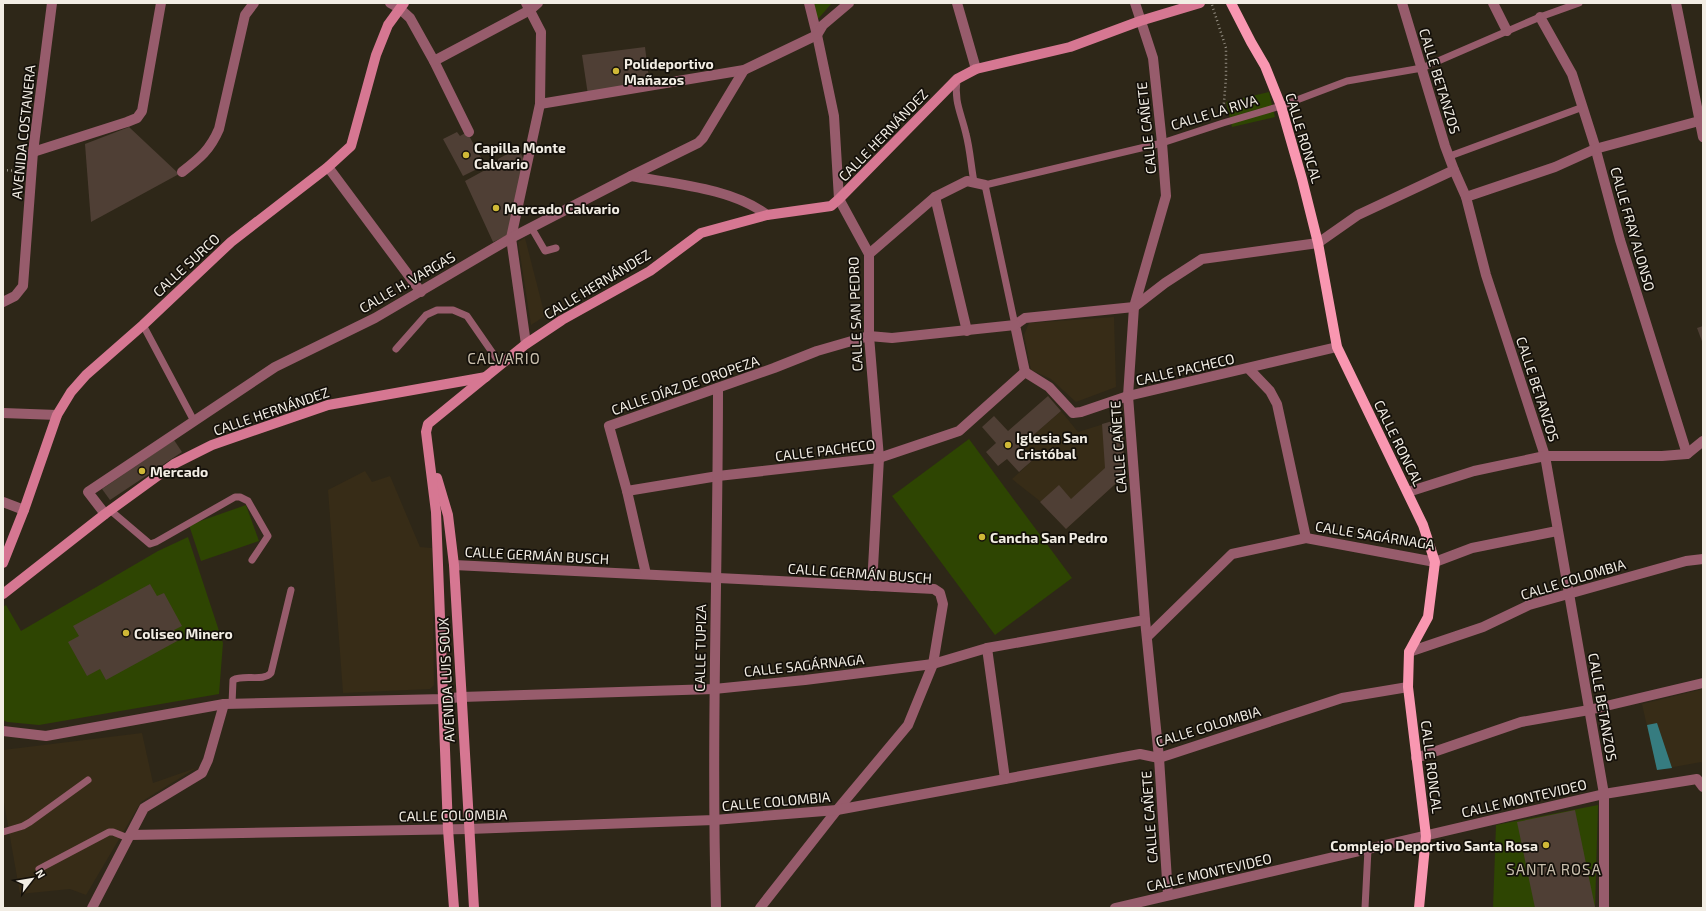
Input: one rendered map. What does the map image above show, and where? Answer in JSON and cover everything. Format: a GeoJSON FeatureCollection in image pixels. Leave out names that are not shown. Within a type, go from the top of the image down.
{"type":"FeatureCollection","features":[{"type":"Feature","properties":{"kind":"main road","name":"CALLE HERNÁNDEZ"},"geometry":{"type":"LineString","coordinates":[[3,594],[108,512],[174,464],[212,445],[328,405],[488,376],[526,344],[562,320],[650,271],[701,233],[768,215],[831,206],[839,200],[957,79],[976,69],[1070,48],[1140,21],[1200,3]]}},
{"type":"Feature","properties":{"kind":"main road","name":"CALLE RONCAL"},"geometry":{"type":"LineString","coordinates":[[1232,3],[1251,42],[1265,66],[1281,106],[1302,179],[1318,243],[1337,347],[1408,492],[1423,525],[1435,562],[1428,617],[1409,652],[1408,687],[1426,836],[1419,908]]}},
{"type":"Feature","properties":{"kind":"main road","name":"CALLE SURCO"},"geometry":{"type":"LineString","coordinates":[[3,563],[24,510],[57,415],[71,392],[86,375],[143,325],[231,242],[328,167],[351,146],[376,55],[398,5]]}},
{"type":"Feature","properties":{"kind":"main road","name":"AVENIDA LUIS SOUX"},"geometry":{"type":"LineString","coordinates":[[454,908],[448,829],[436,512],[426,432],[428,424],[488,376]]}},
{"type":"Feature","properties":{"kind":"main road","name":"AVENIDA LUIS SOUX"},"geometry":{"type":"LineString","coordinates":[[429,453],[448,515],[454,565],[474,908]]}},
{"type":"Feature","properties":{"kind":"street","name":"AVENIDA COSTANERA"},"geometry":{"type":"LineString","coordinates":[[3,302],[14,296],[23,286],[31,171],[52,3]]}},
{"type":"Feature","properties":{"kind":"street"},"geometry":{"type":"LineString","coordinates":[[33,152],[137,118],[142,111],[161,3]]}},
{"type":"Feature","properties":{"kind":"street"},"geometry":{"type":"LineString","coordinates":[[182,172],[201,157],[213,144],[219,129],[245,15],[254,3]]}},
{"type":"Feature","properties":{"kind":"street"},"geometry":{"type":"LineString","coordinates":[[434,61],[528,7],[538,3]]}},
{"type":"Feature","properties":{"kind":"street","name":"CALLE SAN PEDRO"},"geometry":{"type":"LineString","coordinates":[[809,3],[834,116],[839,200],[869,254],[869,336],[879,458],[872,586]]}},
{"type":"Feature","properties":{"kind":"street"},"geometry":{"type":"LineString","coordinates":[[540,104],[744,70],[817,35],[822,25],[849,3]]}},
{"type":"Feature","properties":{"kind":"street"},"geometry":{"type":"LineString","coordinates":[[957,3],[976,69]]}},
{"type":"Feature","properties":{"kind":"street","name":"CALLE CAÑETE"},"geometry":{"type":"LineString","coordinates":[[1135,3],[1153,58],[1166,196],[1134,306],[1128,396],[1145,620],[1159,758],[1168,895]]}},
{"type":"Feature","properties":{"kind":"street","name":"CALLE BETANZOS"},"geometry":{"type":"LineString","coordinates":[[1402,3],[1445,146],[1466,197],[1486,275],[1545,456],[1604,794],[1604,908]]}},
{"type":"Feature","properties":{"kind":"street"},"geometry":{"type":"LineString","coordinates":[[1493,3],[1507,31]]}},
{"type":"Feature","properties":{"kind":"street"},"geometry":{"type":"LineString","coordinates":[[1676,3],[1703,137]]}},
{"type":"Feature","properties":{"kind":"street"},"geometry":{"type":"LineString","coordinates":[[398,5],[410,18],[434,61],[470,132]]}},
{"type":"Feature","properties":{"kind":"street"},"geometry":{"type":"LineString","coordinates":[[526,344],[511,238],[540,104],[541,32],[528,7]]}},
{"type":"Feature","properties":{"kind":"street","name":"CALLE FRAY ALONSO"},"geometry":{"type":"LineString","coordinates":[[1540,16],[1572,74],[1583,107],[1623,247],[1687,454]]}},
{"type":"Feature","properties":{"kind":"street","name":"CALLE H. VARGAS"},"geometry":{"type":"LineString","coordinates":[[108,512],[88,492],[274,367],[375,318],[531,227],[698,143],[703,138],[744,70]]}},
{"type":"Feature","properties":{"kind":"street"},"geometry":{"type":"LineString","coordinates":[[1466,197],[1556,168],[1595,150],[1701,121]]}},
{"type":"Feature","properties":{"kind":"street"},"geometry":{"type":"LineString","coordinates":[[328,167],[421,292]]}},
{"type":"Feature","properties":{"kind":"street"},"geometry":{"type":"LineString","coordinates":[[869,336],[892,338],[967,331],[1015,325],[1025,318],[1134,306],[1166,282],[1202,260],[1318,243],[1358,215],[1454,170]]}},
{"type":"Feature","properties":{"kind":"street"},"geometry":{"type":"LineString","coordinates":[[631,176],[718,193],[756,207],[768,215]]}},
{"type":"Feature","properties":{"kind":"street","name":"CALLE LA RIVA"},"geometry":{"type":"LineString","coordinates":[[869,254],[935,197],[967,181],[985,185]]}},
{"type":"Feature","properties":{"kind":"street"},"geometry":{"type":"LineString","coordinates":[[935,197],[967,331]]}},
{"type":"Feature","properties":{"kind":"street"},"geometry":{"type":"LineString","coordinates":[[1015,325],[1026,372]]}},
{"type":"Feature","properties":{"kind":"street","name":"CALLE DÍAZ DE OROPEZA"},"geometry":{"type":"LineString","coordinates":[[646,574],[627,491],[609,426],[774,368],[817,351],[869,336]]}},
{"type":"Feature","properties":{"kind":"street","name":"CALLE PACHECO"},"geometry":{"type":"LineString","coordinates":[[627,491],[718,476],[879,458],[959,431],[1026,372],[1049,387],[1073,413],[1081,412],[1128,396],[1249,369],[1337,347]]}},
{"type":"Feature","properties":{"kind":"street"},"geometry":{"type":"LineString","coordinates":[[1249,369],[1270,391],[1277,404],[1306,538]]}},
{"type":"Feature","properties":{"kind":"street","name":"CALLE TUPIZA"},"geometry":{"type":"LineString","coordinates":[[716,908],[714,689],[718,388]]}},
{"type":"Feature","properties":{"kind":"street"},"geometry":{"type":"LineString","coordinates":[[3,413],[57,415]]}},
{"type":"Feature","properties":{"kind":"street"},"geometry":{"type":"LineString","coordinates":[[1408,492],[1474,471],[1545,456],[1662,456],[1687,454],[1703,441]]}},
{"type":"Feature","properties":{"kind":"street"},"geometry":{"type":"LineString","coordinates":[[3,502],[24,510]]}},
{"type":"Feature","properties":{"kind":"street","name":"CALLE SAGÁRNAGA"},"geometry":{"type":"LineString","coordinates":[[1147,636],[1232,554],[1306,538],[1435,562],[1472,548],[1557,531]]}},
{"type":"Feature","properties":{"kind":"street","name":"CALLE COLOMBIA"},"geometry":{"type":"LineString","coordinates":[[1409,652],[1483,626],[1528,604],[1686,561],[1703,559]]}},
{"type":"Feature","properties":{"kind":"street","name":"CALLE GERMÁN BUSCH"},"geometry":{"type":"LineString","coordinates":[[454,565],[872,586],[934,590],[940,593],[943,604],[933,664],[908,725],[837,810],[760,908]]}},
{"type":"Feature","properties":{"kind":"street","name":"CALLE SAGÁRNAGA"},"geometry":{"type":"LineString","coordinates":[[3,731],[46,736],[228,704],[444,699],[461,697],[714,689],[933,664],[987,648],[1145,620]]}},
{"type":"Feature","properties":{"kind":"street"},"geometry":{"type":"LineString","coordinates":[[987,648],[1005,779]]}},
{"type":"Feature","properties":{"kind":"street"},"geometry":{"type":"LineString","coordinates":[[1416,758],[1520,722],[1589,710],[1703,683]]}},
{"type":"Feature","properties":{"kind":"street","name":"CALLE COLOMBIA"},"geometry":{"type":"LineString","coordinates":[[129,837],[469,829],[714,820],[837,810],[1140,754],[1159,758],[1342,698],[1408,687]]}},
{"type":"Feature","properties":{"kind":"street"},"geometry":{"type":"LineString","coordinates":[[92,908],[144,808],[202,773],[228,704]]}},
{"type":"Feature","properties":{"kind":"street","name":"CALLE MONTEVIDEO"},"geometry":{"type":"LineString","coordinates":[[1115,908],[1604,794],[1698,779],[1703,787]]}},
{"type":"Feature","properties":{"kind":"lane","name":"CALLE LA RIVA"},"geometry":{"type":"LineString","coordinates":[[985,185],[1162,143],[1281,106],[1347,81],[1422,68],[1540,16],[1579,3]]}},
{"type":"Feature","properties":{"kind":"lane"},"geometry":{"type":"LineString","coordinates":[[957,79],[955,92],[959,114],[966,133],[974,182]]}},
{"type":"Feature","properties":{"kind":"lane"},"geometry":{"type":"LineString","coordinates":[[1450,156],[1583,107]]}},
{"type":"Feature","properties":{"kind":"lane"},"geometry":{"type":"LineString","coordinates":[[985,185],[1015,325]]}},
{"type":"Feature","properties":{"kind":"lane"},"geometry":{"type":"LineString","coordinates":[[531,227],[545,251],[556,248]]}},
{"type":"Feature","properties":{"kind":"lane"},"geometry":{"type":"LineString","coordinates":[[396,349],[426,315],[437,310],[453,310],[467,316],[501,365]]}},
{"type":"Feature","properties":{"kind":"lane"},"geometry":{"type":"LineString","coordinates":[[143,325],[194,421]]}},
{"type":"Feature","properties":{"kind":"lane"},"geometry":{"type":"LineString","coordinates":[[108,512],[150,544],[235,497],[240,497],[248,501],[268,536],[252,560]]}},
{"type":"Feature","properties":{"kind":"lane"},"geometry":{"type":"LineString","coordinates":[[228,704],[233,680],[243,677],[265,676],[271,673],[291,590]]}},
{"type":"Feature","properties":{"kind":"lane"},"geometry":{"type":"LineString","coordinates":[[3,832],[23,826],[30,822],[88,780]]}},
{"type":"Feature","properties":{"kind":"lane"},"geometry":{"type":"LineString","coordinates":[[39,869],[109,832],[129,837]]}},
{"type":"Feature","properties":{"kind":"lane"},"geometry":{"type":"LineString","coordinates":[[1365,908],[1368,849]]}},
{"type":"Feature","properties":{"kind":"path"},"geometry":{"type":"LineString","coordinates":[[1211,3],[1226,48],[1223,123]]}},
{"type":"Feature","properties":{"kind":"path"},"geometry":{"type":"LineString","coordinates":[[3,170],[31,171]]}},
{"type":"Feature","properties":{"kind":"shaded area","name":"Mercado Calvario"},"geometry":{"type":"Polygon","coordinates":[[[525,238],[545,316],[531,325],[518,242],[525,238]]]}},
{"type":"Feature","properties":{"kind":"shaded area"},"geometry":{"type":"Polygon","coordinates":[[[1114,317],[1116,387],[1076,402],[1051,379],[1031,370],[1024,335],[1029,323],[1114,317]]]}},
{"type":"Feature","properties":{"kind":"shaded area"},"geometry":{"type":"Polygon","coordinates":[[[1061,411],[1078,432],[1123,418],[1124,476],[1066,529],[1041,502],[1012,479],[1033,460],[1022,445],[1061,411]]]}},
{"type":"Feature","properties":{"kind":"shaded area"},"geometry":{"type":"Polygon","coordinates":[[[365,471],[372,482],[390,476],[420,547],[432,548],[434,685],[430,689],[343,693],[328,490],[365,471]]]}},
{"type":"Feature","properties":{"kind":"shaded area"},"geometry":{"type":"Polygon","coordinates":[[[1703,689],[1703,764],[1701,762],[1657,770],[1642,704],[1703,689]]]}},
{"type":"Feature","properties":{"kind":"shaded area"},"geometry":{"type":"Polygon","coordinates":[[[142,733],[153,783],[196,768],[141,802],[86,895],[70,889],[20,894],[3,797],[3,750],[142,733]]]}},
{"type":"Feature","properties":{"kind":"green space"},"geometry":{"type":"Polygon","coordinates":[[[809,3],[832,3],[818,19],[809,3]]]}},
{"type":"Feature","properties":{"kind":"green space"},"geometry":{"type":"Polygon","coordinates":[[[1269,92],[1275,117],[1232,127],[1226,102],[1269,92]]]}},
{"type":"Feature","properties":{"kind":"green space","name":"Cancha San Pedro"},"geometry":{"type":"Polygon","coordinates":[[[969,439],[1072,578],[995,635],[892,496],[969,439]]]}},
{"type":"Feature","properties":{"kind":"green space"},"geometry":{"type":"Polygon","coordinates":[[[246,505],[259,541],[201,561],[189,525],[246,505]]]}},
{"type":"Feature","properties":{"kind":"green space"},"geometry":{"type":"Polygon","coordinates":[[[188,537],[223,643],[219,694],[39,725],[7,722],[3,720],[3,607],[6,605],[21,631],[158,551],[188,537]]]}},
{"type":"Feature","properties":{"kind":"green space","name":"Complejo Deportivo Santa Rosa"},"geometry":{"type":"Polygon","coordinates":[[[1598,805],[1595,908],[1493,908],[1496,825],[1598,805]]]}},
{"type":"Feature","properties":{"kind":"water"},"geometry":{"type":"Polygon","coordinates":[[[1657,723],[1672,768],[1657,770],[1647,725],[1657,723]]]}},
{"type":"Feature","properties":{"kind":"building","name":"Polideportivo Mañazos"},"geometry":{"type":"Polygon","coordinates":[[[645,47],[650,87],[588,95],[582,55],[645,47]]]}},
{"type":"Feature","properties":{"kind":"building"},"geometry":{"type":"Polygon","coordinates":[[[129,127],[179,174],[91,222],[85,144],[129,127]]]}},
{"type":"Feature","properties":{"kind":"building"},"geometry":{"type":"Polygon","coordinates":[[[457,132],[460,136],[467,132],[485,165],[463,176],[443,139],[457,132]]]}},
{"type":"Feature","properties":{"kind":"building","name":"Mercado Calvario"},"geometry":{"type":"Polygon","coordinates":[[[518,148],[525,162],[508,235],[493,242],[465,181],[498,163],[498,159],[518,148]]]}},
{"type":"Feature","properties":{"kind":"building"},"geometry":{"type":"Polygon","coordinates":[[[1703,326],[1703,344],[1697,328],[1703,326]]]}},
{"type":"Feature","properties":{"kind":"building"},"geometry":{"type":"Polygon","coordinates":[[[1048,396],[1061,411],[1022,445],[1034,459],[1019,472],[1007,459],[998,466],[986,452],[996,443],[982,427],[994,416],[1008,431],[1048,396]]]}},
{"type":"Feature","properties":{"kind":"building"},"geometry":{"type":"Polygon","coordinates":[[[1123,418],[1124,476],[1066,529],[1040,502],[1059,485],[1071,499],[1105,468],[1102,424],[1123,418]]]}},
{"type":"Feature","properties":{"kind":"building","name":"Mercado"},"geometry":{"type":"Polygon","coordinates":[[[174,440],[182,452],[110,500],[102,489],[174,440]]]}},
{"type":"Feature","properties":{"kind":"building","name":"Coliseo Minero"},"geometry":{"type":"Polygon","coordinates":[[[150,584],[157,596],[164,593],[182,626],[174,630],[179,640],[106,680],[100,669],[87,676],[68,642],[79,636],[73,626],[150,584]]]}},
{"type":"Feature","properties":{"kind":"building"},"geometry":{"type":"Polygon","coordinates":[[[1575,810],[1595,907],[1535,908],[1517,822],[1575,810]]]}},
{"type":"Feature","properties":{"kind":"place","name":"Polideportivo Mañazos"},"geometry":{"type":"Point","coordinates":[616,71]}},
{"type":"Feature","properties":{"kind":"place","name":"Capilla Monte Calvario"},"geometry":{"type":"Point","coordinates":[466,155]}},
{"type":"Feature","properties":{"kind":"place","name":"Mercado Calvario"},"geometry":{"type":"Point","coordinates":[496,208]}},
{"type":"Feature","properties":{"kind":"place","name":"Iglesia San Cristóbal"},"geometry":{"type":"Point","coordinates":[1008,445]}},
{"type":"Feature","properties":{"kind":"place","name":"Mercado"},"geometry":{"type":"Point","coordinates":[142,471]}},
{"type":"Feature","properties":{"kind":"place","name":"Cancha San Pedro"},"geometry":{"type":"Point","coordinates":[982,537]}},
{"type":"Feature","properties":{"kind":"place","name":"Coliseo Minero"},"geometry":{"type":"Point","coordinates":[126,633]}},
{"type":"Feature","properties":{"kind":"place","name":"Complejo Deportivo Santa Rosa"},"geometry":{"type":"Point","coordinates":[1546,845]}},
{"type":"Feature","properties":{"kind":"district","name":"CALVARIO"},"geometry":{"type":"Point","coordinates":[504,358]}},
{"type":"Feature","properties":{"kind":"district","name":"SANTA ROSA"},"geometry":{"type":"Point","coordinates":[1554,869]}}]}
